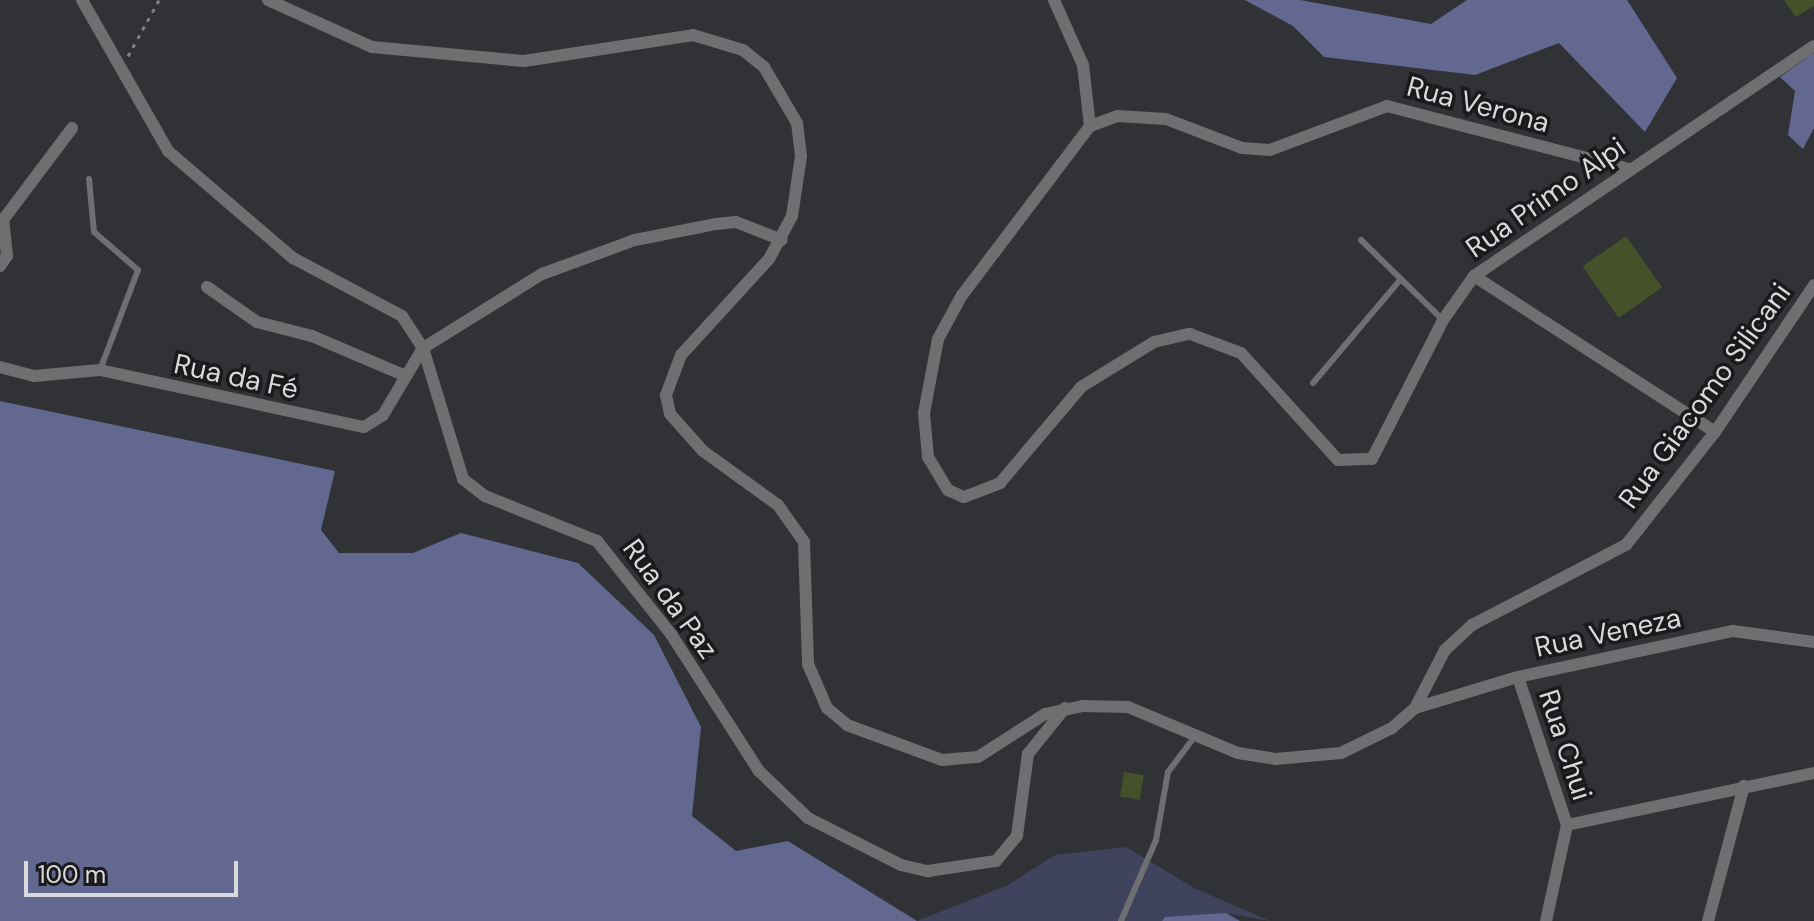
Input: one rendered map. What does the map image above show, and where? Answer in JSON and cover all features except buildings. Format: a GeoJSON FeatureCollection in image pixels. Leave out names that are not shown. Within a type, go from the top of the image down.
{"type":"FeatureCollection","features":[{"type":"Feature","properties":{"kind":"street","name":"Rua da Paz"},"geometry":{"type":"LineString","coordinates":[[82,0],[145,120],[199,181],[293,258],[391,305],[423,348],[463,479],[485,496],[597,541],[671,634],[759,771],[799,811],[846,840],[928,871],[996,861],[1017,836],[1028,754],[1065,708]]}},
{"type":"Feature","properties":{"kind":"street","name":"Rua Giacomo Silicani"},"geometry":{"type":"LineString","coordinates":[[268,0],[372,47],[472,58],[572,56],[693,35],[743,50],[783,92],[797,123],[799,186],[782,240],[681,355],[666,395],[682,434],[778,505],[804,542],[814,690],[847,725],[899,748],[962,761],[1065,708],[1128,707],[1248,755],[1320,758],[1379,735],[1415,708],[1445,650],[1472,625],[1626,545],[1715,432],[1814,285]]}},
{"type":"Feature","properties":{"kind":"street"},"geometry":{"type":"LineString","coordinates":[[1054,0],[1083,65],[1090,126]]}},
{"type":"Feature","properties":{"kind":"street","name":"Rua Primo Alpi"},"geometry":{"type":"LineString","coordinates":[[1090,126],[962,295],[938,339],[924,413],[928,457],[948,490],[964,497],[989,493],[1081,387],[1154,342],[1190,334],[1241,353],[1317,444],[1356,465],[1385,445],[1443,320],[1474,276],[1814,46]]}},
{"type":"Feature","properties":{"kind":"street","name":"Rua Verona"},"geometry":{"type":"LineString","coordinates":[[1090,126],[1117,116],[1166,119],[1242,148],[1270,150],[1387,106],[1628,169]]}},
{"type":"Feature","properties":{"kind":"street"},"geometry":{"type":"LineString","coordinates":[[0,266],[7,256],[3,220],[72,128]]}},
{"type":"Feature","properties":{"kind":"street"},"geometry":{"type":"LineString","coordinates":[[423,348],[502,296],[608,248],[736,222],[782,240]]}},
{"type":"Feature","properties":{"kind":"street"},"geometry":{"type":"LineString","coordinates":[[1474,276],[1715,432]]}},
{"type":"Feature","properties":{"kind":"street"},"geometry":{"type":"LineString","coordinates":[[207,287],[257,322],[312,336],[406,376]]}},
{"type":"Feature","properties":{"kind":"street","name":"Rua da Fé"},"geometry":{"type":"LineString","coordinates":[[0,367],[34,376],[100,370],[364,427],[383,415],[423,348]]}},
{"type":"Feature","properties":{"kind":"street","name":"Rua Veneza"},"geometry":{"type":"LineString","coordinates":[[1415,708],[1518,677],[1733,631],[1814,642]]}},
{"type":"Feature","properties":{"kind":"street","name":"Rua Chui"},"geometry":{"type":"LineString","coordinates":[[1518,677],[1567,825],[1546,921]]}},
{"type":"Feature","properties":{"kind":"street"},"geometry":{"type":"LineString","coordinates":[[1567,825],[1814,773]]}},
{"type":"Feature","properties":{"kind":"street"},"geometry":{"type":"LineString","coordinates":[[1708,921],[1744,786]]}},
{"type":"Feature","properties":{"kind":"lane"},"geometry":{"type":"LineString","coordinates":[[89,179],[94,232],[138,270],[100,370]]}},
{"type":"Feature","properties":{"kind":"lane"},"geometry":{"type":"LineString","coordinates":[[1361,240],[1443,320]]}},
{"type":"Feature","properties":{"kind":"lane"},"geometry":{"type":"LineString","coordinates":[[1313,383],[1401,279]]}},
{"type":"Feature","properties":{"kind":"lane"},"geometry":{"type":"LineString","coordinates":[[1121,921],[1156,840],[1168,772],[1198,733]]}},
{"type":"Feature","properties":{"kind":"path"},"geometry":{"type":"LineString","coordinates":[[118,67],[159,0]]}},
{"type":"Feature","properties":{"kind":"shaded area"},"geometry":{"type":"Polygon","coordinates":[[[1245,0],[1300,0],[1431,24],[1467,0],[1627,0],[1677,78],[1645,132],[1559,43],[1475,75],[1324,57],[1293,26],[1245,0]]]}},
{"type":"Feature","properties":{"kind":"shaded area"},"geometry":{"type":"Polygon","coordinates":[[[1814,53],[1814,128],[1803,149],[1788,135],[1795,91],[1780,77],[1814,53]]]}},
{"type":"Feature","properties":{"kind":"shaded area"},"geometry":{"type":"Polygon","coordinates":[[[0,401],[335,471],[321,530],[339,553],[413,553],[461,533],[578,563],[654,635],[701,727],[692,816],[736,851],[788,841],[917,921],[0,921],[0,401]]]}},
{"type":"Feature","properties":{"kind":"shaded area"},"geometry":{"type":"Polygon","coordinates":[[[1126,847],[1194,888],[1270,921],[1226,913],[1162,921],[917,921],[1008,885],[1055,855],[1126,847]]]}},
{"type":"Feature","properties":{"kind":"shaded area"},"geometry":{"type":"Polygon","coordinates":[[[1226,913],[1240,921],[1162,921],[1165,917],[1226,913]]]}}]}
